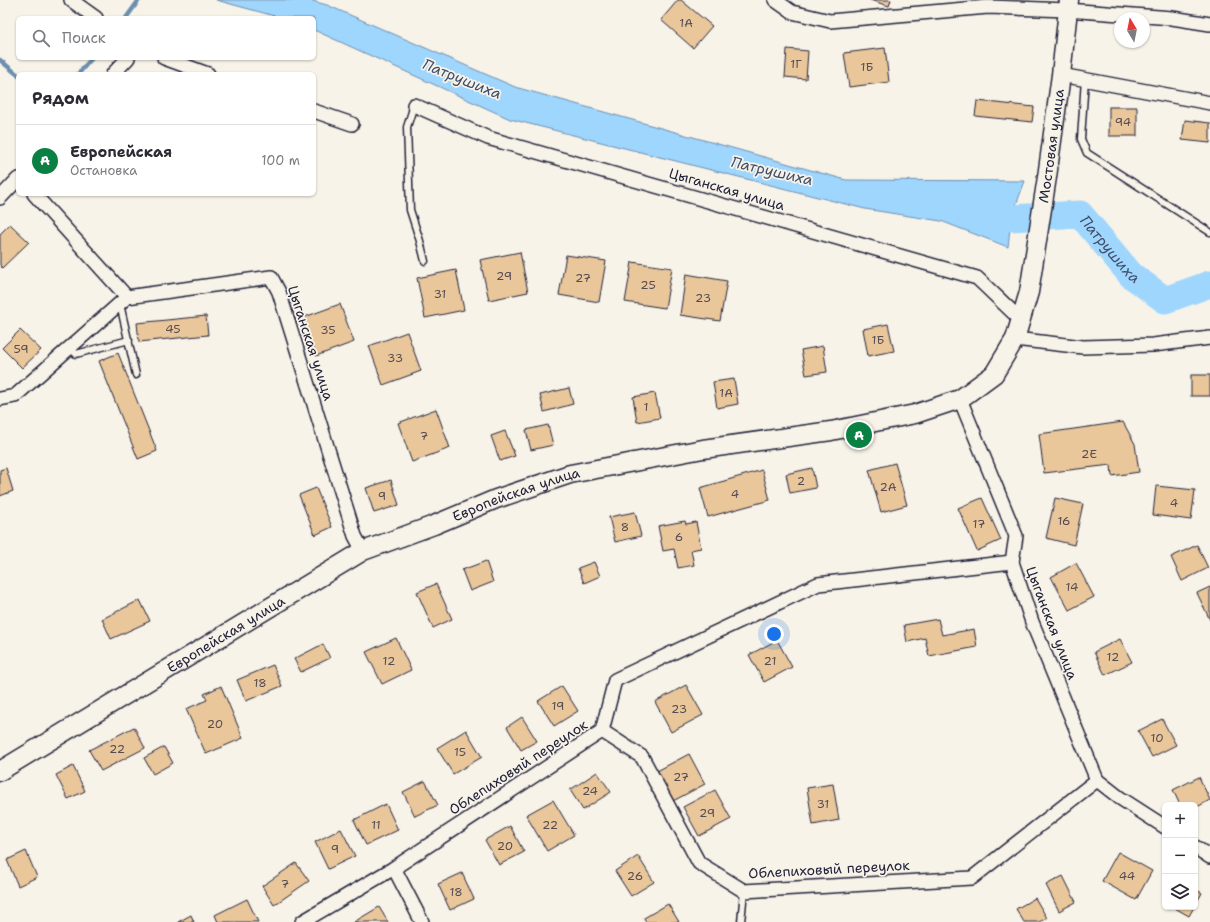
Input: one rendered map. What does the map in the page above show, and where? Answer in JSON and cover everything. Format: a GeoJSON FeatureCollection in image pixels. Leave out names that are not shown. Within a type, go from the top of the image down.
{"type":"FeatureCollection","features":[{"type":"Feature","properties":{"kind":"street"},"geometry":{"type":"LineString","coordinates":[[71,0],[93,16]]}},
{"type":"Feature","properties":{"kind":"street"},"geometry":{"type":"LineString","coordinates":[[775,0],[792,12],[830,21],[986,4],[1068,5],[1210,24]]}},
{"type":"Feature","properties":{"kind":"street","name":"Мостовая улица"},"geometry":{"type":"LineString","coordinates":[[1029,292],[1061,75],[1068,5]]}},
{"type":"Feature","properties":{"kind":"street"},"geometry":{"type":"LineString","coordinates":[[114,72],[126,60]]}},
{"type":"Feature","properties":{"kind":"street"},"geometry":{"type":"LineString","coordinates":[[170,60],[202,72]]}},
{"type":"Feature","properties":{"kind":"street"},"geometry":{"type":"LineString","coordinates":[[1061,75],[1210,103]]}},
{"type":"Feature","properties":{"kind":"street","name":"Цыганская улица"},"geometry":{"type":"LineString","coordinates":[[414,105],[488,138],[977,278],[1020,320]]}},
{"type":"Feature","properties":{"kind":"street"},"geometry":{"type":"LineString","coordinates":[[316,112],[352,124]]}},
{"type":"Feature","properties":{"kind":"street"},"geometry":{"type":"LineString","coordinates":[[0,198],[16,181]]}},
{"type":"Feature","properties":{"kind":"street"},"geometry":{"type":"LineString","coordinates":[[0,399],[15,396],[124,301],[36,196]]}},
{"type":"Feature","properties":{"kind":"street","name":"Цыганская улица"},"geometry":{"type":"LineString","coordinates":[[124,301],[271,277],[279,292],[355,536],[363,551]]}},
{"type":"Feature","properties":{"kind":"street","name":"Европейская улица"},"geometry":{"type":"LineString","coordinates":[[0,771],[363,551],[434,525],[496,499],[570,474],[703,450],[857,426],[915,414],[960,399],[994,374],[1015,339],[1029,292]]}},
{"type":"Feature","properties":{"kind":"street"},"geometry":{"type":"LineString","coordinates":[[1015,339],[1083,347],[1153,345],[1210,338]]}},
{"type":"Feature","properties":{"kind":"street","name":"Цыганская улица"},"geometry":{"type":"LineString","coordinates":[[960,399],[1016,536],[1012,562],[1032,622],[1097,780],[1120,798],[1162,825]]}},
{"type":"Feature","properties":{"kind":"street"},"geometry":{"type":"LineString","coordinates":[[602,731],[615,680],[818,584],[1012,562]]}},
{"type":"Feature","properties":{"kind":"street","name":"Облепиховый переулок"},"geometry":{"type":"LineString","coordinates":[[302,922],[394,868],[602,731],[642,757],[699,863],[744,891],[972,878],[1097,780]]}},
{"type":"Feature","properties":{"kind":"street"},"geometry":{"type":"LineString","coordinates":[[1198,849],[1210,857]]}},
{"type":"Feature","properties":{"kind":"street"},"geometry":{"type":"LineString","coordinates":[[394,868],[422,922]]}},
{"type":"Feature","properties":{"kind":"lane"},"geometry":{"type":"LineString","coordinates":[[1085,79],[1080,139],[1087,153],[1210,232]]}},
{"type":"Feature","properties":{"kind":"lane"},"geometry":{"type":"LineString","coordinates":[[414,105],[407,127],[410,210],[425,261]]}},
{"type":"Feature","properties":{"kind":"lane"},"geometry":{"type":"LineString","coordinates":[[124,301],[129,340],[136,375]]}},
{"type":"Feature","properties":{"kind":"lane"},"geometry":{"type":"LineString","coordinates":[[70,348],[76,354],[129,340]]}},
{"type":"Feature","properties":{"kind":"lane"},"geometry":{"type":"LineString","coordinates":[[741,922],[744,891]]}},
{"type":"Feature","properties":{"kind":"water"},"geometry":{"type":"Polygon","coordinates":[[[216,0],[309,0],[327,5],[515,87],[846,180],[1025,181],[1011,218],[1008,247],[941,221],[865,209],[510,119],[316,31],[316,16],[275,16],[216,0]]]}},
{"type":"Feature","properties":{"kind":"building"},"geometry":{"type":"Polygon","coordinates":[[[678,0],[681,0],[712,26],[693,48],[661,20],[678,0]]]}},
{"type":"Feature","properties":{"kind":"building"},"geometry":{"type":"Polygon","coordinates":[[[870,0],[891,0],[889,6],[870,0]]]}},
{"type":"Feature","properties":{"kind":"building"},"geometry":{"type":"Polygon","coordinates":[[[885,48],[889,82],[849,87],[844,53],[885,48]]]}},
{"type":"Feature","properties":{"kind":"building"},"geometry":{"type":"Polygon","coordinates":[[[787,49],[808,51],[806,79],[785,77],[787,49]]]}},
{"type":"Feature","properties":{"kind":"building"},"geometry":{"type":"Polygon","coordinates":[[[977,101],[1034,107],[1032,122],[975,116],[977,101]]]}},
{"type":"Feature","properties":{"kind":"building"},"geometry":{"type":"Polygon","coordinates":[[[1109,107],[1137,107],[1137,136],[1109,136],[1109,107]]]}},
{"type":"Feature","properties":{"kind":"building"},"geometry":{"type":"Polygon","coordinates":[[[1185,120],[1210,123],[1210,143],[1182,140],[1185,120]]]}},
{"type":"Feature","properties":{"kind":"building"},"geometry":{"type":"Polygon","coordinates":[[[10,224],[29,242],[2,268],[0,265],[0,234],[10,224]]]}},
{"type":"Feature","properties":{"kind":"building"},"geometry":{"type":"Polygon","coordinates":[[[520,252],[528,292],[489,300],[480,260],[520,252]]]}},
{"type":"Feature","properties":{"kind":"building"},"geometry":{"type":"Polygon","coordinates":[[[566,255],[606,261],[599,302],[559,295],[566,255]]]}},
{"type":"Feature","properties":{"kind":"building"},"geometry":{"type":"Polygon","coordinates":[[[632,262],[672,268],[665,308],[625,302],[632,262]]]}},
{"type":"Feature","properties":{"kind":"building"},"geometry":{"type":"Polygon","coordinates":[[[456,270],[464,310],[425,318],[417,278],[456,270]]]}},
{"type":"Feature","properties":{"kind":"building"},"geometry":{"type":"Polygon","coordinates":[[[686,274],[727,281],[720,321],[680,315],[686,274]]]}},
{"type":"Feature","properties":{"kind":"building"},"geometry":{"type":"Polygon","coordinates":[[[340,304],[354,342],[316,356],[302,318],[340,304]]]}},
{"type":"Feature","properties":{"kind":"building"},"geometry":{"type":"Polygon","coordinates":[[[206,316],[208,335],[139,342],[137,323],[206,316]]]}},
{"type":"Feature","properties":{"kind":"building"},"geometry":{"type":"Polygon","coordinates":[[[888,324],[894,351],[868,356],[863,329],[888,324]]]}},
{"type":"Feature","properties":{"kind":"building"},"geometry":{"type":"Polygon","coordinates":[[[20,330],[41,350],[22,368],[2,348],[20,330]]]}},
{"type":"Feature","properties":{"kind":"building"},"geometry":{"type":"Polygon","coordinates":[[[407,332],[421,371],[383,385],[369,346],[407,332]]]}},
{"type":"Feature","properties":{"kind":"building"},"geometry":{"type":"Polygon","coordinates":[[[823,346],[827,372],[806,375],[801,350],[823,346]]]}},
{"type":"Feature","properties":{"kind":"building"},"geometry":{"type":"Polygon","coordinates":[[[118,353],[157,451],[138,459],[99,361],[118,353]]]}},
{"type":"Feature","properties":{"kind":"building"},"geometry":{"type":"Polygon","coordinates":[[[1191,375],[1210,375],[1210,396],[1191,396],[1191,375]]]}},
{"type":"Feature","properties":{"kind":"building"},"geometry":{"type":"Polygon","coordinates":[[[734,379],[738,404],[717,408],[713,382],[734,379]]]}},
{"type":"Feature","properties":{"kind":"building"},"geometry":{"type":"Polygon","coordinates":[[[569,388],[573,404],[544,412],[540,395],[569,388]]]}},
{"type":"Feature","properties":{"kind":"building"},"geometry":{"type":"Polygon","coordinates":[[[655,393],[660,418],[637,422],[633,397],[655,393]]]}},
{"type":"Feature","properties":{"kind":"building"},"geometry":{"type":"Polygon","coordinates":[[[436,409],[450,448],[412,462],[398,423],[436,409]]]}},
{"type":"Feature","properties":{"kind":"building"},"geometry":{"type":"Polygon","coordinates":[[[1123,422],[1135,444],[1139,472],[1112,476],[1111,465],[1044,473],[1039,434],[1123,422]]]}},
{"type":"Feature","properties":{"kind":"building"},"geometry":{"type":"Polygon","coordinates":[[[548,425],[553,445],[531,450],[526,430],[548,425]]]}},
{"type":"Feature","properties":{"kind":"building"},"geometry":{"type":"Polygon","coordinates":[[[505,431],[515,456],[500,461],[491,436],[505,431]]]}},
{"type":"Feature","properties":{"kind":"building"},"geometry":{"type":"Polygon","coordinates":[[[895,463],[907,505],[881,512],[869,470],[895,463]]]}},
{"type":"Feature","properties":{"kind":"building"},"geometry":{"type":"Polygon","coordinates":[[[6,468],[13,491],[0,496],[0,470],[6,468]]]}},
{"type":"Feature","properties":{"kind":"building"},"geometry":{"type":"Polygon","coordinates":[[[812,468],[816,488],[790,493],[786,474],[812,468]]]}},
{"type":"Feature","properties":{"kind":"building"},"geometry":{"type":"Polygon","coordinates":[[[762,470],[770,500],[708,517],[700,488],[762,470]]]}},
{"type":"Feature","properties":{"kind":"building"},"geometry":{"type":"Polygon","coordinates":[[[391,480],[399,505],[374,513],[366,488],[391,480]]]}},
{"type":"Feature","properties":{"kind":"building"},"geometry":{"type":"Polygon","coordinates":[[[1156,486],[1195,490],[1191,520],[1153,515],[1156,486]]]}},
{"type":"Feature","properties":{"kind":"building"},"geometry":{"type":"Polygon","coordinates":[[[316,488],[332,527],[315,535],[299,495],[316,488]]]}},
{"type":"Feature","properties":{"kind":"building"},"geometry":{"type":"Polygon","coordinates":[[[982,498],[1001,540],[977,551],[958,508],[982,498]]]}},
{"type":"Feature","properties":{"kind":"building"},"geometry":{"type":"Polygon","coordinates":[[[1055,498],[1083,504],[1074,545],[1046,538],[1055,498]]]}},
{"type":"Feature","properties":{"kind":"building"},"geometry":{"type":"Polygon","coordinates":[[[635,512],[641,536],[615,542],[609,517],[635,512]]]}},
{"type":"Feature","properties":{"kind":"building"},"geometry":{"type":"Polygon","coordinates":[[[685,521],[686,524],[696,522],[701,548],[691,550],[694,565],[678,568],[674,549],[663,551],[658,526],[685,521]]]}},
{"type":"Feature","properties":{"kind":"building"},"geometry":{"type":"Polygon","coordinates":[[[1197,545],[1208,568],[1182,581],[1171,557],[1197,545]]]}},
{"type":"Feature","properties":{"kind":"building"},"geometry":{"type":"Polygon","coordinates":[[[486,561],[493,582],[470,591],[462,570],[486,561]]]}},
{"type":"Feature","properties":{"kind":"building"},"geometry":{"type":"Polygon","coordinates":[[[594,562],[600,576],[584,583],[578,568],[594,562]]]}},
{"type":"Feature","properties":{"kind":"building"},"geometry":{"type":"Polygon","coordinates":[[[1076,563],[1094,597],[1069,610],[1051,577],[1076,563]]]}},
{"type":"Feature","properties":{"kind":"building"},"geometry":{"type":"Polygon","coordinates":[[[436,584],[452,619],[433,628],[417,592],[436,584]]]}},
{"type":"Feature","properties":{"kind":"building"},"geometry":{"type":"Polygon","coordinates":[[[1210,587],[1210,620],[1197,593],[1210,587]]]}},
{"type":"Feature","properties":{"kind":"building"},"geometry":{"type":"Polygon","coordinates":[[[140,600],[150,621],[111,639],[102,619],[140,600]]]}},
{"type":"Feature","properties":{"kind":"building"},"geometry":{"type":"Polygon","coordinates":[[[938,619],[942,635],[974,629],[977,647],[929,656],[925,638],[907,642],[904,625],[938,619]]]}},
{"type":"Feature","properties":{"kind":"building"},"geometry":{"type":"Polygon","coordinates":[[[396,638],[411,670],[382,684],[366,652],[396,638]]]}},
{"type":"Feature","properties":{"kind":"building"},"geometry":{"type":"Polygon","coordinates":[[[1120,639],[1132,662],[1105,675],[1094,652],[1120,639]]]}},
{"type":"Feature","properties":{"kind":"building"},"geometry":{"type":"Polygon","coordinates":[[[777,640],[792,667],[764,682],[749,655],[777,640]]]}},
{"type":"Feature","properties":{"kind":"building"},"geometry":{"type":"Polygon","coordinates":[[[323,644],[330,658],[301,672],[294,659],[323,644]]]}},
{"type":"Feature","properties":{"kind":"building"},"geometry":{"type":"Polygon","coordinates":[[[273,665],[282,686],[246,701],[237,680],[273,665]]]}},
{"type":"Feature","properties":{"kind":"building"},"geometry":{"type":"Polygon","coordinates":[[[686,685],[703,715],[671,732],[655,702],[686,685]]]}},
{"type":"Feature","properties":{"kind":"building"},"geometry":{"type":"Polygon","coordinates":[[[221,686],[243,738],[206,754],[186,709],[207,700],[204,694],[221,686]]]}},
{"type":"Feature","properties":{"kind":"building"},"geometry":{"type":"Polygon","coordinates":[[[562,686],[578,711],[554,726],[538,701],[562,686]]]}},
{"type":"Feature","properties":{"kind":"building"},"geometry":{"type":"Polygon","coordinates":[[[522,717],[537,741],[521,750],[507,727],[522,717]]]}},
{"type":"Feature","properties":{"kind":"building"},"geometry":{"type":"Polygon","coordinates":[[[1162,719],[1176,745],[1152,757],[1138,731],[1162,719]]]}},
{"type":"Feature","properties":{"kind":"building"},"geometry":{"type":"Polygon","coordinates":[[[134,727],[145,748],[101,771],[89,750],[134,727]]]}},
{"type":"Feature","properties":{"kind":"building"},"geometry":{"type":"Polygon","coordinates":[[[466,730],[482,757],[453,774],[437,748],[466,730]]]}},
{"type":"Feature","properties":{"kind":"building"},"geometry":{"type":"Polygon","coordinates":[[[164,747],[173,763],[153,774],[144,758],[164,747]]]}},
{"type":"Feature","properties":{"kind":"building"},"geometry":{"type":"Polygon","coordinates":[[[689,754],[705,784],[673,801],[657,771],[689,754]]]}},
{"type":"Feature","properties":{"kind":"building"},"geometry":{"type":"Polygon","coordinates":[[[73,766],[85,791],[68,799],[56,775],[73,766]]]}},
{"type":"Feature","properties":{"kind":"building"},"geometry":{"type":"Polygon","coordinates":[[[597,772],[611,792],[583,810],[570,790],[597,772]]]}},
{"type":"Feature","properties":{"kind":"building"},"geometry":{"type":"Polygon","coordinates":[[[1199,777],[1210,800],[1198,806],[1198,802],[1179,802],[1173,790],[1199,777]]]}},
{"type":"Feature","properties":{"kind":"building"},"geometry":{"type":"Polygon","coordinates":[[[425,781],[438,805],[415,816],[403,792],[425,781]]]}},
{"type":"Feature","properties":{"kind":"building"},"geometry":{"type":"Polygon","coordinates":[[[833,784],[839,820],[813,825],[807,788],[833,784]]]}},
{"type":"Feature","properties":{"kind":"building"},"geometry":{"type":"Polygon","coordinates":[[[715,790],[731,819],[699,836],[683,807],[715,790]]]}},
{"type":"Feature","properties":{"kind":"building"},"geometry":{"type":"Polygon","coordinates":[[[553,800],[574,835],[547,851],[526,815],[553,800]]]}},
{"type":"Feature","properties":{"kind":"building"},"geometry":{"type":"Polygon","coordinates":[[[386,804],[398,830],[366,845],[354,820],[386,804]]]}},
{"type":"Feature","properties":{"kind":"building"},"geometry":{"type":"Polygon","coordinates":[[[510,826],[524,852],[499,865],[485,840],[510,826]]]}},
{"type":"Feature","properties":{"kind":"building"},"geometry":{"type":"Polygon","coordinates":[[[341,829],[355,856],[328,869],[315,842],[341,829]]]}},
{"type":"Feature","properties":{"kind":"building"},"geometry":{"type":"Polygon","coordinates":[[[26,851],[37,877],[18,886],[7,860],[26,851]]]}},
{"type":"Feature","properties":{"kind":"building"},"geometry":{"type":"Polygon","coordinates":[[[1118,852],[1152,871],[1136,900],[1102,881],[1118,852]]]}},
{"type":"Feature","properties":{"kind":"building"},"geometry":{"type":"Polygon","coordinates":[[[638,856],[654,882],[631,896],[615,871],[638,856]]]}},
{"type":"Feature","properties":{"kind":"building"},"geometry":{"type":"Polygon","coordinates":[[[296,863],[309,881],[274,905],[262,886],[296,863]]]}},
{"type":"Feature","properties":{"kind":"building"},"geometry":{"type":"Polygon","coordinates":[[[462,873],[474,899],[450,910],[438,884],[462,873]]]}},
{"type":"Feature","properties":{"kind":"building"},"geometry":{"type":"Polygon","coordinates":[[[1063,876],[1076,902],[1059,911],[1046,885],[1063,876]]]}},
{"type":"Feature","properties":{"kind":"building"},"geometry":{"type":"Polygon","coordinates":[[[1198,891],[1202,893],[1198,900],[1198,891]]]}},
{"type":"Feature","properties":{"kind":"building"},"geometry":{"type":"Polygon","coordinates":[[[1035,898],[1047,918],[1039,922],[1024,922],[1016,909],[1035,898]]]}},
{"type":"Feature","properties":{"kind":"building"},"geometry":{"type":"Polygon","coordinates":[[[247,899],[258,922],[218,922],[215,915],[247,899]]]}},
{"type":"Feature","properties":{"kind":"building"},"geometry":{"type":"Polygon","coordinates":[[[668,904],[679,922],[646,922],[644,918],[668,904]]]}},
{"type":"Feature","properties":{"kind":"building"},"geometry":{"type":"Polygon","coordinates":[[[379,907],[388,922],[354,922],[379,907]]]}},
{"type":"Feature","properties":{"kind":"building"},"geometry":{"type":"Polygon","coordinates":[[[1178,910],[1192,910],[1189,916],[1178,910]]]}},
{"type":"Feature","properties":{"kind":"building"},"geometry":{"type":"Polygon","coordinates":[[[191,915],[194,922],[178,922],[191,915]]]}},
{"type":"Feature","properties":{"kind":"waterway"},"geometry":{"type":"LineString","coordinates":[[127,16],[139,0]]}},
{"type":"Feature","properties":{"kind":"waterway"},"geometry":{"type":"LineString","coordinates":[[0,60],[16,73]]}},
{"type":"Feature","properties":{"kind":"waterway"},"geometry":{"type":"LineString","coordinates":[[80,72],[90,60]]}},
{"type":"Feature","properties":{"kind":"waterway","name":"Патрушиха"},"geometry":{"type":"LineString","coordinates":[[975,212],[1011,218],[1080,214],[1131,275],[1165,300],[1210,284]]}},
{"type":"Feature","properties":{"kind":"place","name":"Европейская"},"geometry":{"type":"Point","coordinates":[859,435]}}]}
